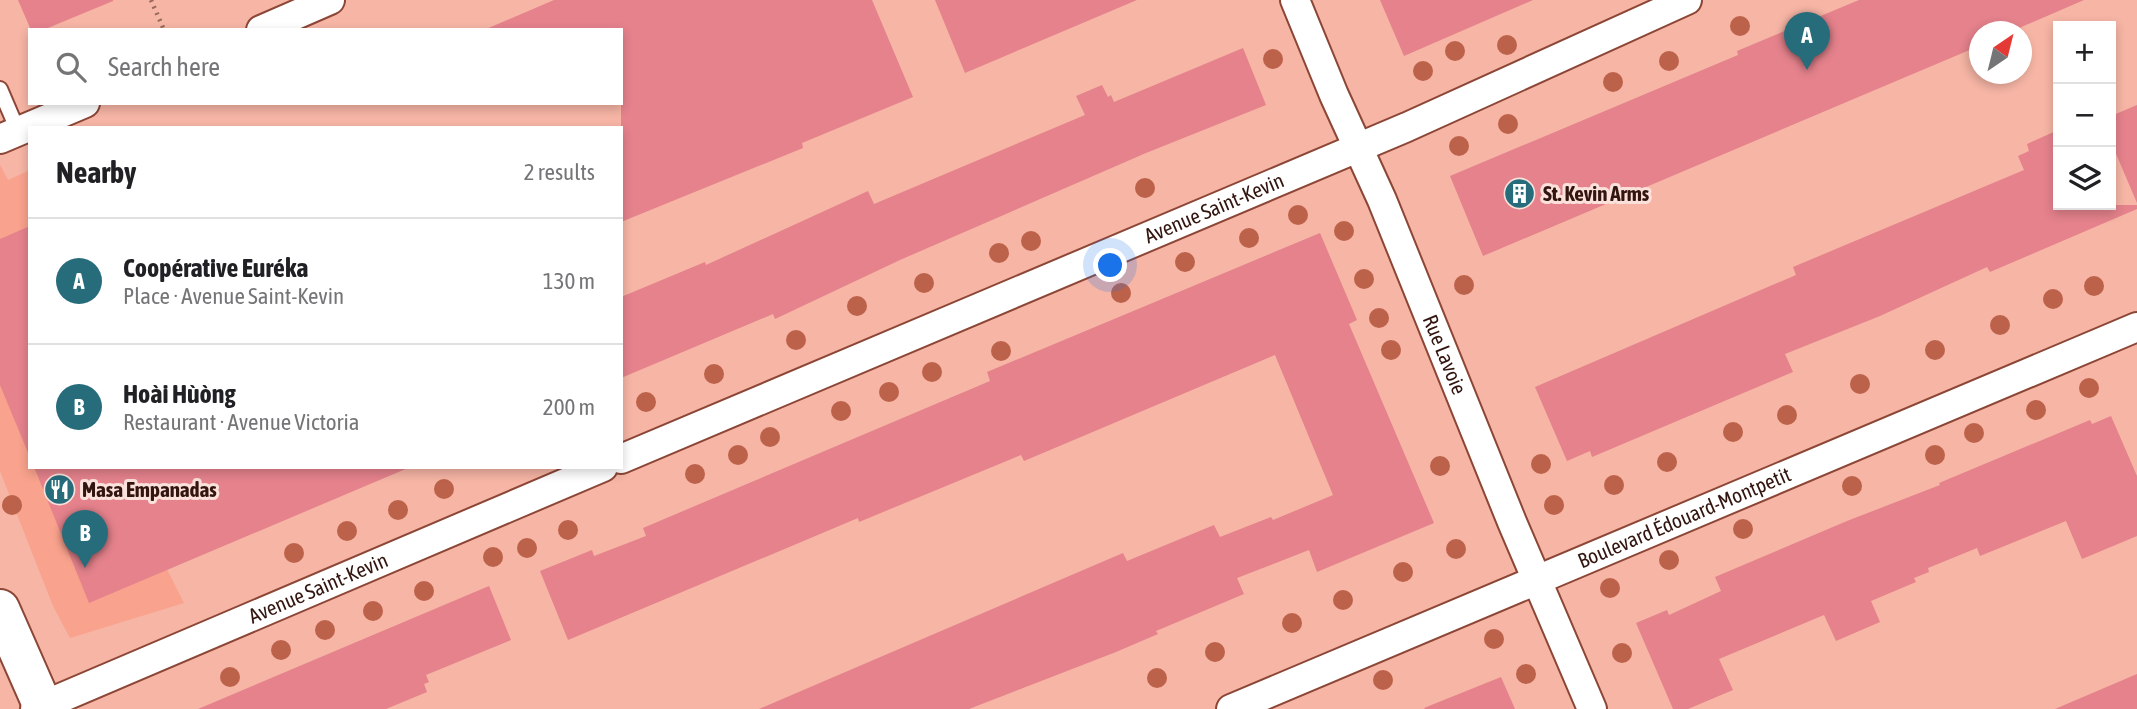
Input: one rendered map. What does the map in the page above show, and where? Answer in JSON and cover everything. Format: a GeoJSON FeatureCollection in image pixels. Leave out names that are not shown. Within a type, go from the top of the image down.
{"type":"FeatureCollection","features":[{"type":"Feature","properties":{"kind":"street"},"geometry":{"type":"LineString","coordinates":[[266,28],[330,0]]}},
{"type":"Feature","properties":{"kind":"street","name":"Rue Lavoie"},"geometry":{"type":"LineString","coordinates":[[1295,0],[1382,200],[1592,709]]}},
{"type":"Feature","properties":{"kind":"street","name":"Avenue Saint-Kevin"},"geometry":{"type":"LineString","coordinates":[[623,458],[1407,127],[1687,0]]}},
{"type":"Feature","properties":{"kind":"street"},"geometry":{"type":"LineString","coordinates":[[30,126],[80,105]]}},
{"type":"Feature","properties":{"kind":"street"},"geometry":{"type":"LineString","coordinates":[[9,135],[28,127]]}},
{"type":"Feature","properties":{"kind":"street","name":"Boulevard Édouard-Montpetit"},"geometry":{"type":"LineString","coordinates":[[1231,709],[2137,327]]}},
{"type":"Feature","properties":{"kind":"street","name":"Avenue Saint-Kevin"},"geometry":{"type":"LineString","coordinates":[[41,708],[598,469]]}},
{"type":"Feature","properties":{"kind":"street"},"geometry":{"type":"LineString","coordinates":[[0,609],[41,708]]}},
{"type":"Feature","properties":{"kind":"lane"},"geometry":{"type":"LineString","coordinates":[[0,89],[9,135]]}},
{"type":"Feature","properties":{"kind":"path"},"geometry":{"type":"LineString","coordinates":[[151,0],[163,28]]}},
{"type":"Feature","properties":{"kind":"shaded area"},"geometry":{"type":"Polygon","coordinates":[[[0,165],[8,180],[28,171],[28,469],[178,469],[129,494],[184,603],[70,638],[53,606],[0,471],[0,165]]]}},
{"type":"Feature","properties":{"kind":"building"},"geometry":{"type":"Polygon","coordinates":[[[18,0],[113,0],[48,28],[30,28],[18,0]]]}},
{"type":"Feature","properties":{"kind":"building"},"geometry":{"type":"Polygon","coordinates":[[[554,0],[872,0],[913,97],[802,143],[803,148],[623,221],[623,28],[489,28],[554,0]]]}},
{"type":"Feature","properties":{"kind":"building"},"geometry":{"type":"Polygon","coordinates":[[[935,0],[1137,0],[965,73],[935,0]]]}},
{"type":"Feature","properties":{"kind":"building"},"geometry":{"type":"Polygon","coordinates":[[[1380,0],[1533,0],[1404,56],[1380,0]]]}},
{"type":"Feature","properties":{"kind":"building"},"geometry":{"type":"Polygon","coordinates":[[[1859,0],[2084,0],[2032,22],[1969,21],[1969,50],[1483,256],[1450,176],[1738,55],[1737,51],[1859,0]]]}},
{"type":"Feature","properties":{"kind":"building"},"geometry":{"type":"Polygon","coordinates":[[[1243,48],[1266,105],[1146,153],[900,260],[775,319],[773,314],[623,377],[623,296],[705,262],[706,265],[868,191],[874,204],[1085,115],[1076,96],[1102,85],[1114,102],[1243,48]]]}},
{"type":"Feature","properties":{"kind":"building"},"geometry":{"type":"Polygon","coordinates":[[[2137,105],[2137,203],[2116,154],[2116,114],[2137,105]]]}},
{"type":"Feature","properties":{"kind":"building"},"geometry":{"type":"Polygon","coordinates":[[[2053,132],[2053,210],[2116,210],[2116,205],[2137,205],[2137,209],[1990,272],[1987,267],[1880,316],[1785,354],[1793,372],[1592,457],[1590,451],[1567,461],[1535,387],[1796,275],[1793,267],[2024,170],[2018,156],[2029,151],[2027,144],[2053,132]]]}},
{"type":"Feature","properties":{"kind":"building"},"geometry":{"type":"Polygon","coordinates":[[[28,227],[28,453],[0,385],[0,239],[28,227]]]}},
{"type":"Feature","properties":{"kind":"building"},"geometry":{"type":"Polygon","coordinates":[[[1320,233],[1357,320],[1349,324],[1434,523],[1317,572],[1309,550],[1237,578],[1244,594],[1156,631],[1158,634],[1116,652],[969,709],[759,709],[1123,553],[1127,561],[1214,525],[1220,537],[1271,517],[1273,520],[1333,495],[1275,355],[1024,461],[1021,455],[859,522],[858,518],[568,640],[540,571],[592,550],[594,556],[646,536],[643,528],[990,381],[987,372],[1320,233]]]}},
{"type":"Feature","properties":{"kind":"building"},"geometry":{"type":"Polygon","coordinates":[[[2111,416],[2137,476],[2137,536],[2082,559],[2066,521],[1980,556],[1977,548],[1928,568],[1929,572],[1914,578],[1916,582],[1871,601],[1880,622],[1836,641],[1824,615],[1719,659],[1733,690],[1688,709],[1673,709],[1636,623],[1667,610],[1669,615],[1721,591],[1715,577],[2090,420],[2092,424],[2111,416]]]}},
{"type":"Feature","properties":{"kind":"building"},"geometry":{"type":"Polygon","coordinates":[[[35,469],[406,469],[89,603],[35,469]]]}},
{"type":"Feature","properties":{"kind":"building"},"geometry":{"type":"Polygon","coordinates":[[[489,586],[511,640],[426,675],[429,682],[424,684],[427,692],[386,709],[198,709],[489,586]]]}},
{"type":"Feature","properties":{"kind":"building"},"geometry":{"type":"Polygon","coordinates":[[[2137,674],[2137,709],[2055,709],[2137,674]]]}},
{"type":"Feature","properties":{"kind":"building"},"geometry":{"type":"Polygon","coordinates":[[[1501,677],[1515,709],[1424,708],[1501,677]]]}},
{"type":"Feature","properties":{"kind":"place","name":"Coopérative Euréka"},"geometry":{"type":"Point","coordinates":[1807,70]}},
{"type":"Feature","properties":{"kind":"place","name":"St. Kevin Arms"},"geometry":{"type":"Point","coordinates":[1520,194]}},
{"type":"Feature","properties":{"kind":"place","name":"Masa Empanadas"},"geometry":{"type":"Point","coordinates":[59,490]}},
{"type":"Feature","properties":{"kind":"place","name":"Hoài Hùòng"},"geometry":{"type":"Point","coordinates":[85,568]}}]}
